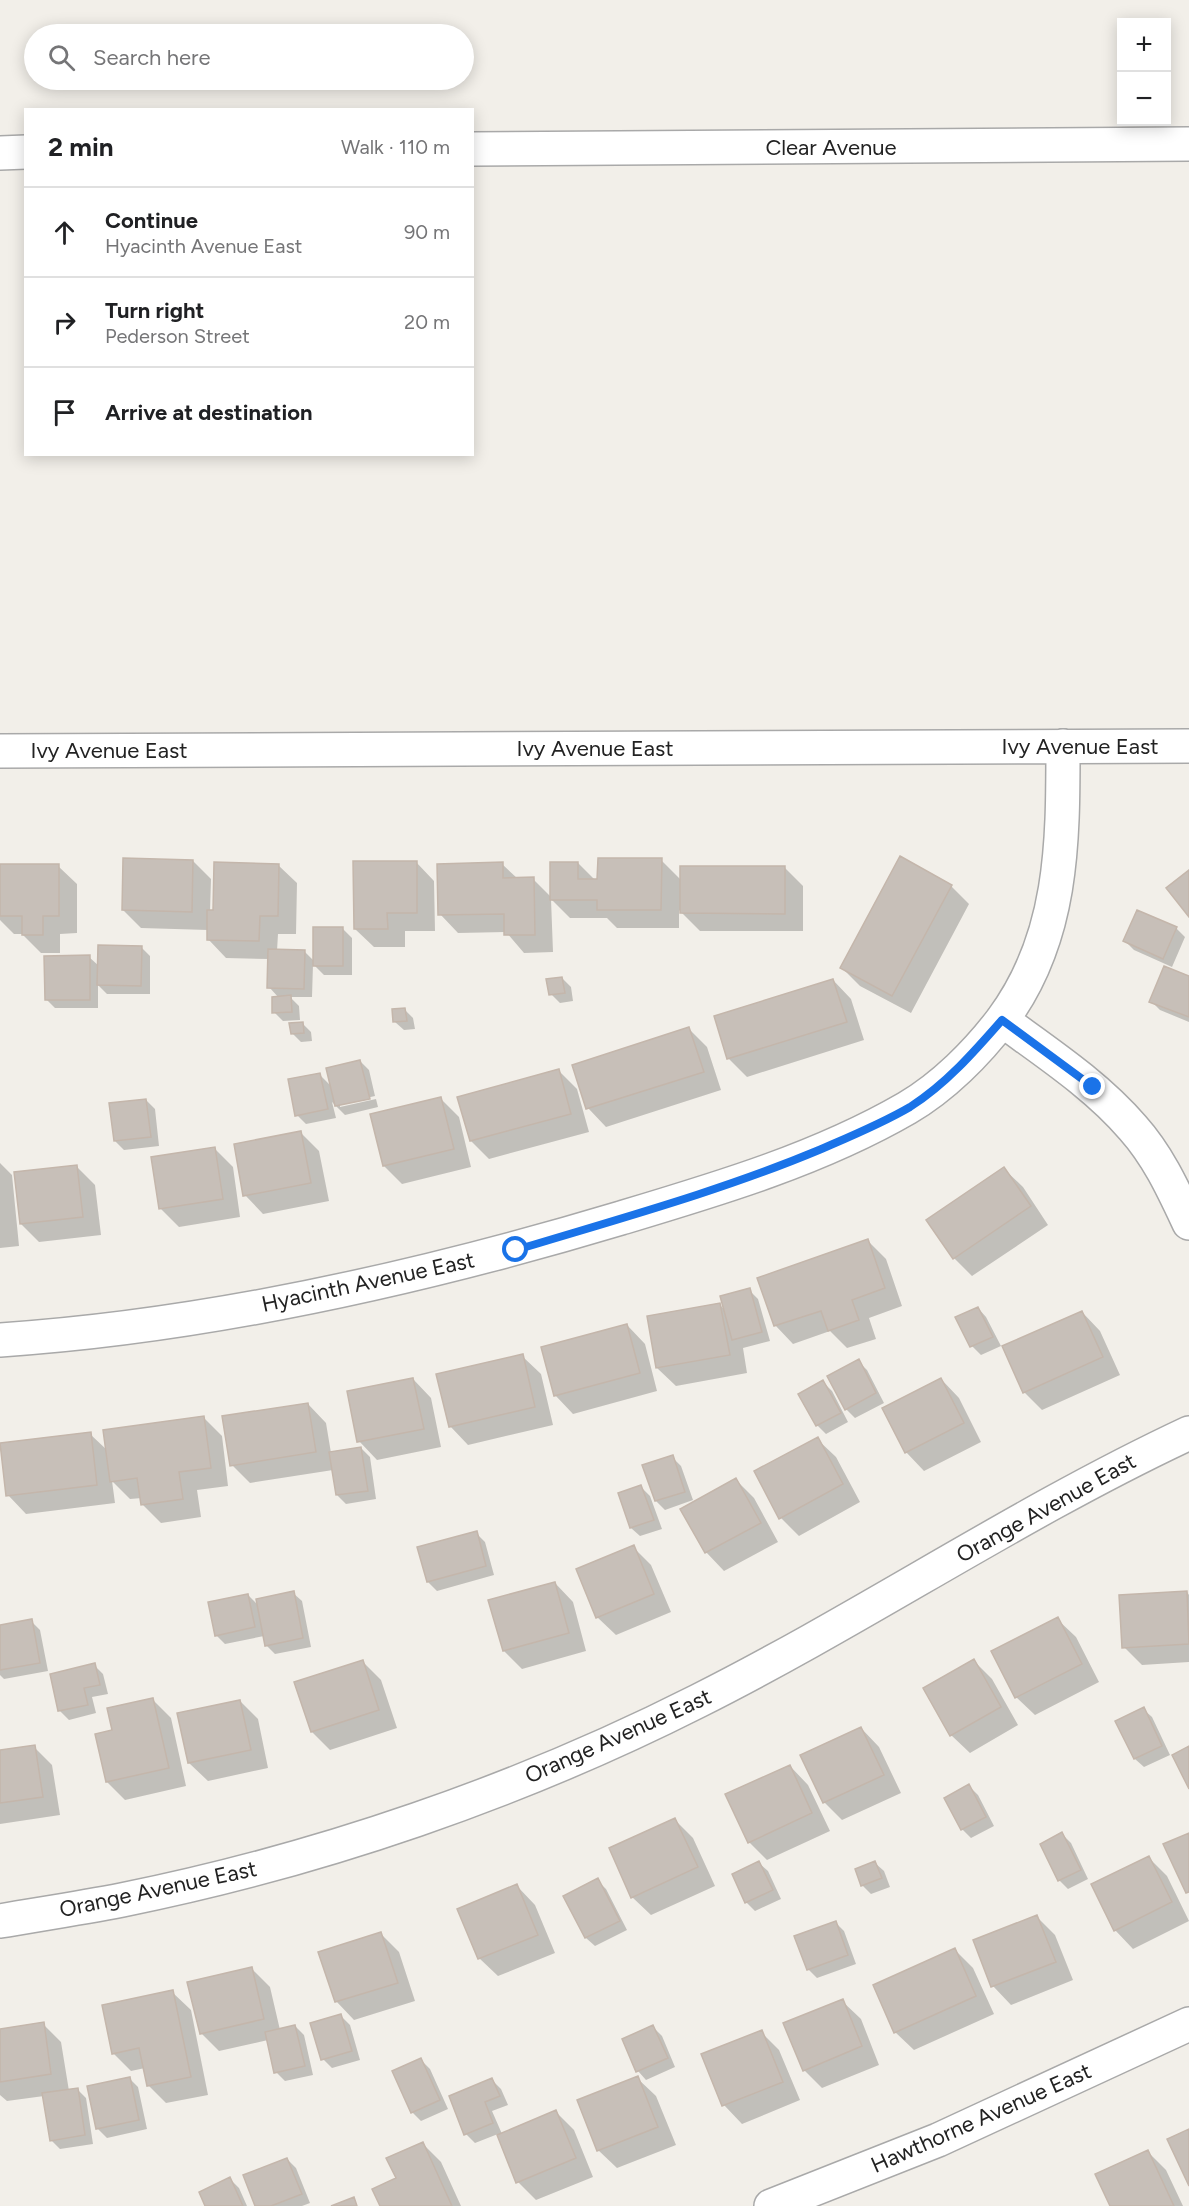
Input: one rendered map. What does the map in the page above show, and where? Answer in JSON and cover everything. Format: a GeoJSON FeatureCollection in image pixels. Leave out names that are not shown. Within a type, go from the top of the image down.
{"type":"FeatureCollection","features":[{"type":"Feature","properties":{"kind":"street","name":"Clear Avenue"},"geometry":{"type":"LineString","coordinates":[[474,149],[1189,144]]}},
{"type":"Feature","properties":{"kind":"street"},"geometry":{"type":"LineString","coordinates":[[0,153],[24,152]]}},
{"type":"Feature","properties":{"kind":"street","name":"Hyacinth Avenue East"},"geometry":{"type":"LineString","coordinates":[[0,1340],[177,1320],[333,1293],[516,1250],[696,1196],[786,1164],[859,1133],[910,1106],[956,1072],[1002,1020],[1032,968],[1052,914],[1062,856],[1063,746]]}},
{"type":"Feature","properties":{"kind":"street","name":"Ivy Avenue East"},"geometry":{"type":"LineString","coordinates":[[0,751],[1189,746]]}},
{"type":"Feature","properties":{"kind":"street"},"geometry":{"type":"LineString","coordinates":[[1002,1020],[1093,1087],[1134,1128],[1167,1176],[1189,1222]]}},
{"type":"Feature","properties":{"kind":"street","name":"Orange Avenue East"},"geometry":{"type":"LineString","coordinates":[[0,1921],[123,1900],[278,1862],[415,1819],[564,1763],[695,1703],[786,1656],[1118,1466],[1189,1433]]}},
{"type":"Feature","properties":{"kind":"street","name":"Hawthorne Avenue East"},"geometry":{"type":"LineString","coordinates":[[771,2206],[938,2140],[1189,2024]]}},
{"type":"Feature","properties":{"kind":"building"},"geometry":{"type":"Polygon","coordinates":[[[900,856],[952,885],[892,996],[840,968],[900,856]]]}},
{"type":"Feature","properties":{"kind":"building"},"geometry":{"type":"Polygon","coordinates":[[[123,858],[193,860],[192,912],[122,910],[123,858]]]}},
{"type":"Feature","properties":{"kind":"building"},"geometry":{"type":"Polygon","coordinates":[[[598,858],[662,858],[661,910],[597,910],[597,900],[550,900],[550,862],[578,862],[578,879],[597,879],[598,858]]]}},
{"type":"Feature","properties":{"kind":"building"},"geometry":{"type":"Polygon","coordinates":[[[353,861],[417,861],[417,913],[387,913],[388,929],[354,929],[353,861]]]}},
{"type":"Feature","properties":{"kind":"building"},"geometry":{"type":"Polygon","coordinates":[[[214,862],[279,864],[278,916],[260,916],[259,941],[207,940],[207,910],[213,910],[214,862]]]}},
{"type":"Feature","properties":{"kind":"building"},"geometry":{"type":"Polygon","coordinates":[[[503,862],[503,878],[534,877],[535,935],[504,935],[504,914],[438,915],[437,864],[503,862]]]}},
{"type":"Feature","properties":{"kind":"building"},"geometry":{"type":"Polygon","coordinates":[[[0,864],[59,864],[59,916],[43,916],[43,935],[22,935],[22,916],[0,916],[0,864]]]}},
{"type":"Feature","properties":{"kind":"building"},"geometry":{"type":"Polygon","coordinates":[[[680,866],[785,866],[785,914],[680,913],[680,866]]]}},
{"type":"Feature","properties":{"kind":"building"},"geometry":{"type":"Polygon","coordinates":[[[1189,870],[1189,917],[1166,888],[1189,870]]]}},
{"type":"Feature","properties":{"kind":"building"},"geometry":{"type":"Polygon","coordinates":[[[1137,910],[1177,927],[1163,959],[1123,941],[1137,910]]]}},
{"type":"Feature","properties":{"kind":"building"},"geometry":{"type":"Polygon","coordinates":[[[313,927],[343,927],[343,966],[313,966],[313,927]]]}},
{"type":"Feature","properties":{"kind":"building"},"geometry":{"type":"Polygon","coordinates":[[[98,945],[142,946],[141,986],[97,985],[98,945]]]}},
{"type":"Feature","properties":{"kind":"building"},"geometry":{"type":"Polygon","coordinates":[[[268,949],[305,950],[304,989],[267,988],[268,949]]]}},
{"type":"Feature","properties":{"kind":"building"},"geometry":{"type":"Polygon","coordinates":[[[90,955],[90,1000],[45,1000],[44,956],[90,955]]]}},
{"type":"Feature","properties":{"kind":"building"},"geometry":{"type":"Polygon","coordinates":[[[1164,966],[1189,976],[1189,1017],[1149,1002],[1164,966]]]}},
{"type":"Feature","properties":{"kind":"building"},"geometry":{"type":"Polygon","coordinates":[[[562,977],[565,993],[549,995],[546,979],[562,977]]]}},
{"type":"Feature","properties":{"kind":"building"},"geometry":{"type":"Polygon","coordinates":[[[833,979],[847,1022],[727,1059],[714,1016],[833,979]]]}},
{"type":"Feature","properties":{"kind":"building"},"geometry":{"type":"Polygon","coordinates":[[[291,995],[292,1012],[272,1013],[272,997],[291,995]]]}},
{"type":"Feature","properties":{"kind":"building"},"geometry":{"type":"Polygon","coordinates":[[[405,1008],[407,1021],[393,1022],[392,1009],[405,1008]]]}},
{"type":"Feature","properties":{"kind":"building"},"geometry":{"type":"Polygon","coordinates":[[[303,1022],[304,1033],[291,1034],[289,1023],[303,1022]]]}},
{"type":"Feature","properties":{"kind":"building"},"geometry":{"type":"Polygon","coordinates":[[[689,1027],[704,1072],[586,1109],[572,1065],[689,1027]]]}},
{"type":"Feature","properties":{"kind":"building"},"geometry":{"type":"Polygon","coordinates":[[[360,1060],[370,1099],[335,1106],[326,1068],[360,1060]]]}},
{"type":"Feature","properties":{"kind":"building"},"geometry":{"type":"Polygon","coordinates":[[[559,1069],[571,1114],[470,1141],[457,1097],[559,1069]]]}},
{"type":"Feature","properties":{"kind":"building"},"geometry":{"type":"Polygon","coordinates":[[[320,1073],[328,1109],[295,1116],[288,1079],[320,1073]]]}},
{"type":"Feature","properties":{"kind":"building"},"geometry":{"type":"Polygon","coordinates":[[[441,1097],[454,1149],[383,1166],[370,1114],[441,1097]]]}},
{"type":"Feature","properties":{"kind":"building"},"geometry":{"type":"Polygon","coordinates":[[[146,1099],[151,1137],[114,1141],[109,1103],[146,1099]]]}},
{"type":"Feature","properties":{"kind":"building"},"geometry":{"type":"Polygon","coordinates":[[[301,1131],[311,1183],[243,1196],[234,1144],[301,1131]]]}},
{"type":"Feature","properties":{"kind":"building"},"geometry":{"type":"Polygon","coordinates":[[[215,1147],[223,1199],[159,1209],[151,1157],[215,1147]]]}},
{"type":"Feature","properties":{"kind":"building"},"geometry":{"type":"Polygon","coordinates":[[[77,1165],[83,1217],[20,1224],[14,1172],[77,1165]]]}},
{"type":"Feature","properties":{"kind":"building"},"geometry":{"type":"Polygon","coordinates":[[[1004,1167],[1031,1206],[953,1259],[926,1220],[1004,1167]]]}},
{"type":"Feature","properties":{"kind":"building"},"geometry":{"type":"Polygon","coordinates":[[[868,1239],[885,1288],[852,1300],[859,1320],[828,1331],[821,1311],[774,1326],[757,1278],[868,1239]]]}},
{"type":"Feature","properties":{"kind":"building"},"geometry":{"type":"Polygon","coordinates":[[[750,1288],[762,1332],[732,1340],[720,1296],[750,1288]]]}},
{"type":"Feature","properties":{"kind":"building"},"geometry":{"type":"Polygon","coordinates":[[[720,1303],[730,1355],[656,1368],[647,1316],[720,1303]]]}},
{"type":"Feature","properties":{"kind":"building"},"geometry":{"type":"Polygon","coordinates":[[[978,1307],[993,1337],[970,1347],[955,1317],[978,1307]]]}},
{"type":"Feature","properties":{"kind":"building"},"geometry":{"type":"Polygon","coordinates":[[[1082,1311],[1103,1357],[1023,1393],[1002,1346],[1082,1311]]]}},
{"type":"Feature","properties":{"kind":"building"},"geometry":{"type":"Polygon","coordinates":[[[627,1324],[640,1373],[554,1396],[541,1347],[627,1324]]]}},
{"type":"Feature","properties":{"kind":"building"},"geometry":{"type":"Polygon","coordinates":[[[523,1354],[535,1407],[449,1427],[436,1374],[523,1354]]]}},
{"type":"Feature","properties":{"kind":"building"},"geometry":{"type":"Polygon","coordinates":[[[859,1359],[876,1393],[845,1410],[827,1376],[859,1359]]]}},
{"type":"Feature","properties":{"kind":"building"},"geometry":{"type":"Polygon","coordinates":[[[413,1378],[424,1429],[357,1442],[347,1391],[413,1378]]]}},
{"type":"Feature","properties":{"kind":"building"},"geometry":{"type":"Polygon","coordinates":[[[941,1378],[964,1423],[905,1453],[882,1408],[941,1378]]]}},
{"type":"Feature","properties":{"kind":"building"},"geometry":{"type":"Polygon","coordinates":[[[823,1380],[841,1413],[816,1426],[798,1394],[823,1380]]]}},
{"type":"Feature","properties":{"kind":"building"},"geometry":{"type":"Polygon","coordinates":[[[308,1403],[316,1452],[230,1466],[222,1416],[308,1403]]]}},
{"type":"Feature","properties":{"kind":"building"},"geometry":{"type":"Polygon","coordinates":[[[204,1416],[211,1468],[179,1472],[183,1499],[141,1505],[137,1478],[110,1482],[103,1430],[204,1416]]]}},
{"type":"Feature","properties":{"kind":"building"},"geometry":{"type":"Polygon","coordinates":[[[91,1432],[97,1485],[6,1496],[0,1443],[91,1432]]]}},
{"type":"Feature","properties":{"kind":"building"},"geometry":{"type":"Polygon","coordinates":[[[818,1437],[843,1484],[779,1519],[754,1471],[818,1437]]]}},
{"type":"Feature","properties":{"kind":"building"},"geometry":{"type":"Polygon","coordinates":[[[361,1447],[368,1491],[336,1495],[329,1452],[361,1447]]]}},
{"type":"Feature","properties":{"kind":"building"},"geometry":{"type":"Polygon","coordinates":[[[673,1455],[685,1492],[655,1501],[642,1465],[673,1455]]]}},
{"type":"Feature","properties":{"kind":"building"},"geometry":{"type":"Polygon","coordinates":[[[736,1478],[761,1523],[705,1553],[680,1509],[736,1478]]]}},
{"type":"Feature","properties":{"kind":"building"},"geometry":{"type":"Polygon","coordinates":[[[641,1485],[654,1520],[630,1528],[618,1493],[641,1485]]]}},
{"type":"Feature","properties":{"kind":"building"},"geometry":{"type":"Polygon","coordinates":[[[477,1531],[486,1566],[427,1582],[417,1547],[477,1531]]]}},
{"type":"Feature","properties":{"kind":"building"},"geometry":{"type":"Polygon","coordinates":[[[634,1545],[654,1594],[596,1618],[576,1569],[634,1545]]]}},
{"type":"Feature","properties":{"kind":"building"},"geometry":{"type":"Polygon","coordinates":[[[555,1582],[569,1633],[503,1651],[488,1600],[555,1582]]]}},
{"type":"Feature","properties":{"kind":"building"},"geometry":{"type":"Polygon","coordinates":[[[294,1591],[303,1638],[265,1646],[256,1599],[294,1591]]]}},
{"type":"Feature","properties":{"kind":"building"},"geometry":{"type":"Polygon","coordinates":[[[1187,1591],[1189,1644],[1122,1648],[1119,1595],[1187,1591]]]}},
{"type":"Feature","properties":{"kind":"building"},"geometry":{"type":"Polygon","coordinates":[[[248,1594],[255,1627],[215,1636],[208,1602],[248,1594]]]}},
{"type":"Feature","properties":{"kind":"building"},"geometry":{"type":"Polygon","coordinates":[[[1058,1617],[1082,1664],[1015,1698],[991,1651],[1058,1617]]]}},
{"type":"Feature","properties":{"kind":"building"},"geometry":{"type":"Polygon","coordinates":[[[32,1619],[40,1663],[0,1670],[0,1625],[32,1619]]]}},
{"type":"Feature","properties":{"kind":"building"},"geometry":{"type":"Polygon","coordinates":[[[974,1659],[1001,1707],[950,1736],[923,1688],[974,1659]]]}},
{"type":"Feature","properties":{"kind":"building"},"geometry":{"type":"Polygon","coordinates":[[[363,1660],[379,1710],[311,1732],[294,1682],[363,1660]]]}},
{"type":"Feature","properties":{"kind":"building"},"geometry":{"type":"Polygon","coordinates":[[[95,1663],[100,1685],[84,1688],[88,1705],[58,1711],[50,1674],[95,1663]]]}},
{"type":"Feature","properties":{"kind":"building"},"geometry":{"type":"Polygon","coordinates":[[[153,1698],[169,1768],[106,1782],[95,1734],[112,1730],[107,1708],[153,1698]]]}},
{"type":"Feature","properties":{"kind":"building"},"geometry":{"type":"Polygon","coordinates":[[[240,1700],[251,1750],[188,1763],[177,1713],[240,1700]]]}},
{"type":"Feature","properties":{"kind":"building"},"geometry":{"type":"Polygon","coordinates":[[[1144,1707],[1162,1746],[1134,1759],[1115,1721],[1144,1707]]]}},
{"type":"Feature","properties":{"kind":"building"},"geometry":{"type":"Polygon","coordinates":[[[861,1727],[884,1775],[823,1803],[800,1755],[861,1727]]]}},
{"type":"Feature","properties":{"kind":"building"},"geometry":{"type":"Polygon","coordinates":[[[35,1745],[43,1797],[0,1803],[0,1750],[35,1745]]]}},
{"type":"Feature","properties":{"kind":"building"},"geometry":{"type":"Polygon","coordinates":[[[1189,1746],[1189,1789],[1172,1755],[1189,1746]]]}},
{"type":"Feature","properties":{"kind":"building"},"geometry":{"type":"Polygon","coordinates":[[[790,1765],[812,1813],[748,1843],[725,1794],[790,1765]]]}},
{"type":"Feature","properties":{"kind":"building"},"geometry":{"type":"Polygon","coordinates":[[[969,1784],[986,1817],[961,1830],[944,1798],[969,1784]]]}},
{"type":"Feature","properties":{"kind":"building"},"geometry":{"type":"Polygon","coordinates":[[[675,1818],[698,1867],[631,1898],[609,1848],[675,1818]]]}},
{"type":"Feature","properties":{"kind":"building"},"geometry":{"type":"Polygon","coordinates":[[[1062,1832],[1081,1870],[1058,1881],[1040,1844],[1062,1832]]]}},
{"type":"Feature","properties":{"kind":"building"},"geometry":{"type":"Polygon","coordinates":[[[1189,1833],[1189,1892],[1186,1893],[1163,1844],[1189,1833]]]}},
{"type":"Feature","properties":{"kind":"building"},"geometry":{"type":"Polygon","coordinates":[[[1149,1856],[1172,1902],[1114,1931],[1091,1884],[1149,1856]]]}},
{"type":"Feature","properties":{"kind":"building"},"geometry":{"type":"Polygon","coordinates":[[[759,1861],[773,1890],[745,1903],[732,1874],[759,1861]]]}},
{"type":"Feature","properties":{"kind":"building"},"geometry":{"type":"Polygon","coordinates":[[[875,1861],[882,1878],[861,1886],[855,1869],[875,1861]]]}},
{"type":"Feature","properties":{"kind":"building"},"geometry":{"type":"Polygon","coordinates":[[[598,1878],[620,1921],[585,1938],[563,1896],[598,1878]]]}},
{"type":"Feature","properties":{"kind":"building"},"geometry":{"type":"Polygon","coordinates":[[[517,1884],[538,1935],[478,1959],[457,1909],[517,1884]]]}},
{"type":"Feature","properties":{"kind":"building"},"geometry":{"type":"Polygon","coordinates":[[[1037,1915],[1056,1962],[991,1987],[973,1940],[1037,1915]]]}},
{"type":"Feature","properties":{"kind":"building"},"geometry":{"type":"Polygon","coordinates":[[[836,1921],[848,1955],[807,1970],[794,1936],[836,1921]]]}},
{"type":"Feature","properties":{"kind":"building"},"geometry":{"type":"Polygon","coordinates":[[[381,1932],[398,1983],[335,2002],[318,1952],[381,1932]]]}},
{"type":"Feature","properties":{"kind":"building"},"geometry":{"type":"Polygon","coordinates":[[[955,1948],[976,1996],[894,2033],[873,1985],[955,1948]]]}},
{"type":"Feature","properties":{"kind":"building"},"geometry":{"type":"Polygon","coordinates":[[[252,1967],[264,2019],[200,2034],[187,1982],[252,1967]]]}},
{"type":"Feature","properties":{"kind":"building"},"geometry":{"type":"Polygon","coordinates":[[[173,1990],[191,2077],[147,2086],[139,2048],[112,2054],[102,2005],[173,1990]]]}},
{"type":"Feature","properties":{"kind":"building"},"geometry":{"type":"Polygon","coordinates":[[[843,1999],[862,2046],[803,2071],[783,2023],[843,1999]]]}},
{"type":"Feature","properties":{"kind":"building"},"geometry":{"type":"Polygon","coordinates":[[[341,2014],[352,2051],[321,2060],[310,2023],[341,2014]]]}},
{"type":"Feature","properties":{"kind":"building"},"geometry":{"type":"Polygon","coordinates":[[[44,2022],[51,2074],[0,2082],[0,2029],[44,2022]]]}},
{"type":"Feature","properties":{"kind":"building"},"geometry":{"type":"Polygon","coordinates":[[[295,2025],[305,2066],[274,2073],[265,2032],[295,2025]]]}},
{"type":"Feature","properties":{"kind":"building"},"geometry":{"type":"Polygon","coordinates":[[[653,2025],[668,2058],[636,2072],[622,2039],[653,2025]]]}},
{"type":"Feature","properties":{"kind":"building"},"geometry":{"type":"Polygon","coordinates":[[[762,2030],[783,2082],[722,2106],[701,2054],[762,2030]]]}},
{"type":"Feature","properties":{"kind":"building"},"geometry":{"type":"Polygon","coordinates":[[[421,2058],[440,2100],[411,2113],[392,2071],[421,2058]]]}},
{"type":"Feature","properties":{"kind":"building"},"geometry":{"type":"Polygon","coordinates":[[[638,2076],[658,2127],[597,2151],[577,2100],[638,2076]]]}},
{"type":"Feature","properties":{"kind":"building"},"geometry":{"type":"Polygon","coordinates":[[[130,2077],[139,2120],[96,2129],[87,2086],[130,2077]]]}},
{"type":"Feature","properties":{"kind":"building"},"geometry":{"type":"Polygon","coordinates":[[[492,2078],[500,2096],[485,2102],[493,2123],[464,2135],[449,2096],[492,2078]]]}},
{"type":"Feature","properties":{"kind":"building"},"geometry":{"type":"Polygon","coordinates":[[[78,2088],[85,2135],[50,2141],[42,2093],[78,2088]]]}},
{"type":"Feature","properties":{"kind":"building"},"geometry":{"type":"Polygon","coordinates":[[[556,2110],[576,2158],[516,2183],[497,2135],[556,2110]]]}},
{"type":"Feature","properties":{"kind":"building"},"geometry":{"type":"Polygon","coordinates":[[[1189,2129],[1189,2186],[1167,2139],[1189,2129]]]}},
{"type":"Feature","properties":{"kind":"building"},"geometry":{"type":"Polygon","coordinates":[[[423,2142],[452,2206],[380,2206],[372,2189],[396,2178],[386,2158],[423,2142]]]}},
{"type":"Feature","properties":{"kind":"building"},"geometry":{"type":"Polygon","coordinates":[[[1148,2150],[1174,2206],[1110,2206],[1095,2174],[1148,2150]]]}},
{"type":"Feature","properties":{"kind":"building"},"geometry":{"type":"Polygon","coordinates":[[[287,2158],[302,2194],[271,2206],[255,2206],[243,2175],[287,2158]]]}},
{"type":"Feature","properties":{"kind":"building"},"geometry":{"type":"Polygon","coordinates":[[[230,2177],[243,2206],[205,2206],[199,2192],[230,2177]]]}},
{"type":"Feature","properties":{"kind":"building"},"geometry":{"type":"Polygon","coordinates":[[[354,2197],[357,2206],[331,2206],[354,2197]]]}},
{"type":"Feature","properties":{"kind":"route"},"geometry":{"type":"LineString","coordinates":[[516,1250],[696,1196],[786,1164],[859,1133],[910,1106],[956,1072],[1002,1020],[1093,1087]]}}]}
